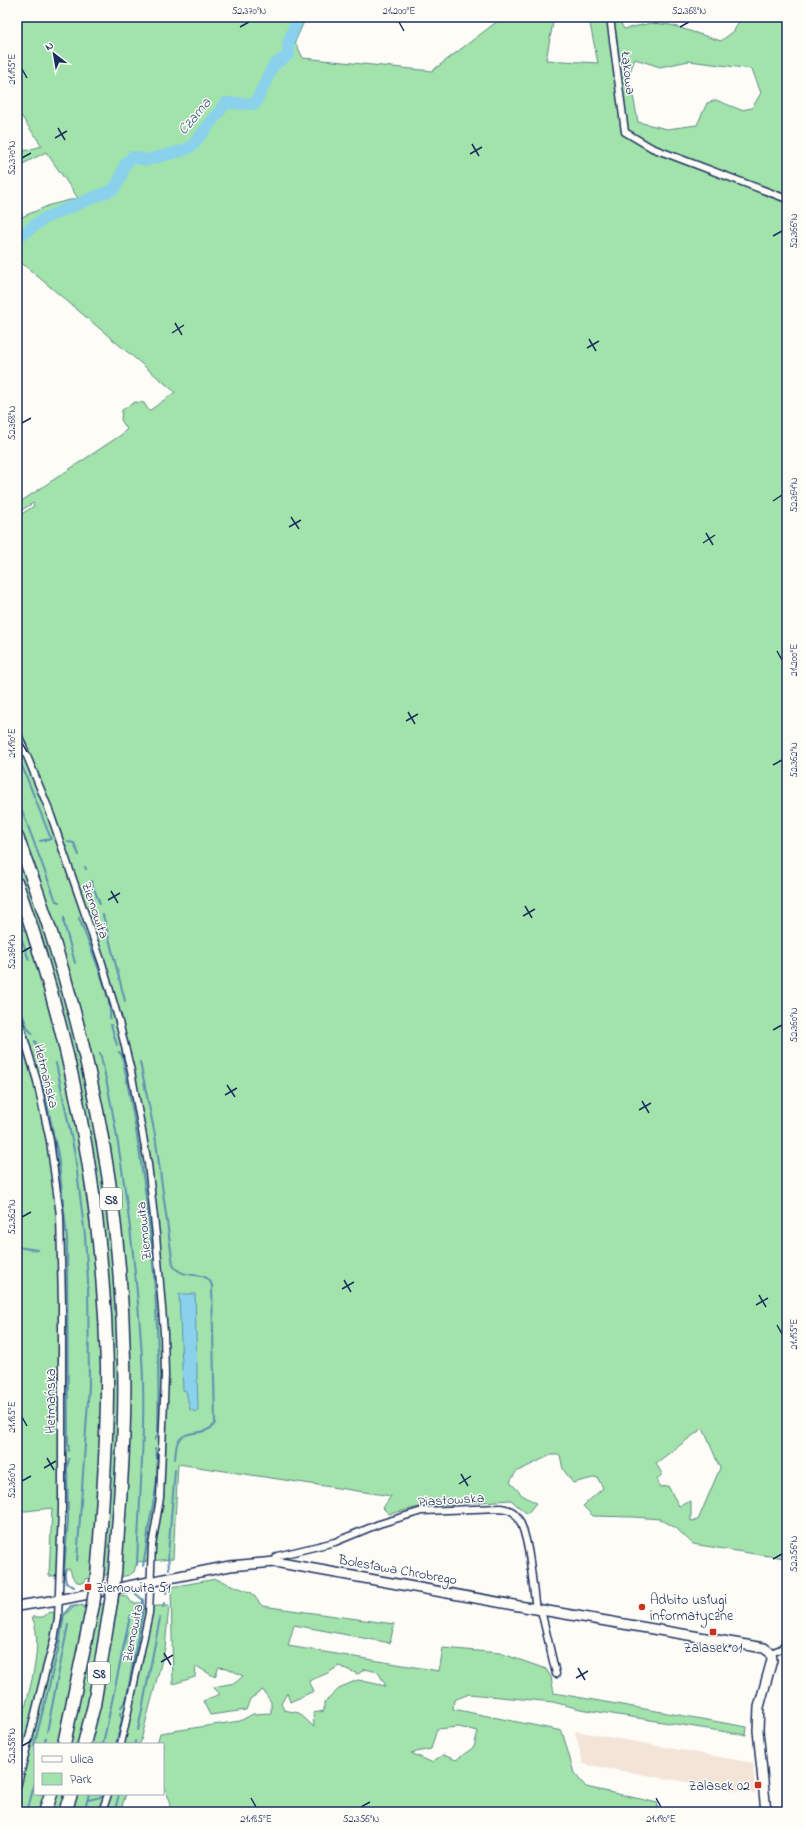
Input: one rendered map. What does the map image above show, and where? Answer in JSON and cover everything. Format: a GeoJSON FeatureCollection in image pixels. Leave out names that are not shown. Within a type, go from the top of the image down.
{"type":"FeatureCollection","features":[{"type":"Feature","properties":{"kind":"highway","name":"S8"},"geometry":{"type":"LineString","coordinates":[[17,837],[65,973],[80,1030],[100,1127],[113,1210],[122,1306],[125,1405],[115,1573],[94,1705],[84,1743]]}},
{"type":"Feature","properties":{"kind":"highway","name":"S8"},"geometry":{"type":"LineString","coordinates":[[17,884],[30,921],[64,1036],[85,1133],[96,1208],[104,1310],[107,1365],[104,1489],[97,1576],[93,1605],[64,1743]]}},
{"type":"Feature","properties":{"kind":"highway"},"geometry":{"type":"LineString","coordinates":[[46,1812],[51,1795]]}},
{"type":"Feature","properties":{"kind":"highway"},"geometry":{"type":"LineString","coordinates":[[65,1812],[71,1795]]}},
{"type":"Feature","properties":{"kind":"street","name":"Łąkowa"},"geometry":{"type":"LineString","coordinates":[[610,17],[625,132],[652,148],[787,199]]}},
{"type":"Feature","properties":{"kind":"street","name":"Ziemowita"},"geometry":{"type":"LineString","coordinates":[[17,732],[48,807],[108,983],[131,1071],[148,1164],[162,1312],[165,1376],[160,1498],[152,1546],[149,1613],[121,1743]]}},
{"type":"Feature","properties":{"kind":"street","name":"Hetmańska"},"geometry":{"type":"LineString","coordinates":[[17,1014],[37,1081],[46,1120],[60,1215],[62,1270],[62,1447],[57,1624],[17,1787]]}},
{"type":"Feature","properties":{"kind":"street","name":"Piastowska"},"geometry":{"type":"LineString","coordinates":[[275,1562],[277,1556],[336,1542],[379,1524],[422,1511],[500,1508],[510,1510],[518,1516],[522,1526],[538,1609]]}},
{"type":"Feature","properties":{"kind":"street","name":"Bolesława Chrobrego"},"geometry":{"type":"LineString","coordinates":[[17,1606],[58,1600],[230,1566],[275,1562],[538,1609],[716,1638],[764,1648],[771,1653]]}},
{"type":"Feature","properties":{"kind":"street"},"geometry":{"type":"LineString","coordinates":[[538,1609],[556,1674]]}},
{"type":"Feature","properties":{"kind":"street"},"geometry":{"type":"LineString","coordinates":[[766,1812],[758,1730],[759,1707],[772,1660],[771,1653],[784,1649],[787,1641]]}},
{"type":"Feature","properties":{"kind":"street"},"geometry":{"type":"LineString","coordinates":[[102,1812],[108,1795]]}},
{"type":"Feature","properties":{"kind":"shaded area"},"geometry":{"type":"Polygon","coordinates":[[[575,1731],[753,1763],[755,1794],[583,1764],[575,1731]]]}},
{"type":"Feature","properties":{"kind":"green space"},"geometry":{"type":"Polygon","coordinates":[[[17,17],[306,17],[295,42],[303,58],[432,71],[503,17],[554,17],[546,60],[598,63],[590,24],[608,17],[617,17],[624,29],[651,23],[671,25],[721,41],[734,31],[741,17],[783,17],[787,22],[787,1558],[693,1544],[676,1528],[660,1519],[593,1516],[583,1506],[603,1488],[597,1477],[573,1483],[563,1469],[560,1455],[551,1455],[516,1472],[510,1482],[522,1495],[536,1503],[527,1514],[511,1500],[424,1506],[389,1514],[383,1508],[391,1496],[178,1464],[173,1559],[137,1562],[134,1572],[129,1575],[121,1577],[121,1572],[85,1579],[85,1583],[77,1582],[72,1576],[70,1569],[66,1569],[65,1576],[49,1576],[52,1508],[17,1512],[17,517],[34,506],[33,503],[17,513],[17,504],[121,435],[127,429],[121,420],[122,410],[135,402],[144,403],[149,411],[175,392],[17,259],[17,219],[50,205],[78,198],[46,152],[17,167],[17,153],[42,146],[17,110],[17,17]],[[635,59],[629,74],[638,122],[667,129],[697,125],[707,103],[716,100],[741,110],[752,108],[761,93],[752,69],[689,61],[660,67],[635,59]],[[703,1428],[656,1463],[662,1474],[657,1480],[661,1487],[668,1486],[679,1506],[691,1501],[691,1521],[698,1520],[720,1468],[703,1428]]]}},
{"type":"Feature","properties":{"kind":"green space"},"geometry":{"type":"Polygon","coordinates":[[[216,1579],[252,1593],[262,1606],[394,1624],[390,1643],[294,1625],[288,1646],[439,1671],[443,1648],[500,1653],[546,1669],[551,1677],[554,1693],[747,1727],[746,1735],[580,1709],[553,1702],[469,1694],[454,1700],[453,1709],[562,1731],[574,1773],[586,1787],[658,1803],[657,1812],[167,1812],[171,1803],[164,1787],[164,1743],[157,1743],[160,1733],[240,1721],[253,1714],[271,1713],[271,1702],[263,1690],[250,1699],[246,1710],[210,1715],[203,1701],[220,1694],[213,1687],[235,1683],[243,1676],[227,1668],[219,1667],[215,1677],[196,1666],[195,1677],[173,1684],[171,1587],[216,1579]],[[339,1666],[328,1673],[309,1681],[314,1691],[290,1702],[287,1693],[281,1704],[284,1710],[299,1713],[314,1727],[313,1713],[324,1711],[324,1703],[341,1687],[358,1680],[386,1686],[378,1672],[365,1669],[358,1674],[339,1666]],[[458,1727],[437,1729],[431,1749],[411,1753],[431,1762],[443,1755],[456,1760],[474,1747],[478,1731],[458,1727]]]}},
{"type":"Feature","properties":{"kind":"green space"},"geometry":{"type":"Polygon","coordinates":[[[119,1595],[127,1596],[132,1603],[142,1603],[144,1606],[169,1606],[165,1648],[140,1743],[34,1743],[34,1795],[126,1795],[120,1812],[17,1812],[16,1752],[32,1679],[37,1646],[36,1630],[32,1617],[43,1617],[50,1612],[65,1615],[73,1607],[83,1605],[83,1607],[118,1601],[119,1595]]]}},
{"type":"Feature","properties":{"kind":"water"},"geometry":{"type":"Polygon","coordinates":[[[179,1294],[195,1294],[198,1412],[190,1410],[186,1391],[183,1390],[179,1294]]]}},
{"type":"Feature","properties":{"kind":"waterway","name":"Czarna"},"geometry":{"type":"LineString","coordinates":[[17,238],[45,218],[114,189],[121,177],[124,166],[132,157],[147,160],[185,150],[193,145],[226,103],[255,104],[273,66],[289,54],[288,43],[298,17]]}},
{"type":"Feature","properties":{"kind":"waterway"},"geometry":{"type":"LineString","coordinates":[[17,753],[51,839],[40,841]]}},
{"type":"Feature","properties":{"kind":"waterway"},"geometry":{"type":"LineString","coordinates":[[17,797],[56,901],[59,902]]}},
{"type":"Feature","properties":{"kind":"waterway"},"geometry":{"type":"LineString","coordinates":[[68,842],[74,843],[79,855]]}},
{"type":"Feature","properties":{"kind":"waterway"},"geometry":{"type":"LineString","coordinates":[[91,881],[100,904]]}},
{"type":"Feature","properties":{"kind":"waterway"},"geometry":{"type":"LineString","coordinates":[[103,915],[125,1001]]}},
{"type":"Feature","properties":{"kind":"waterway"},"geometry":{"type":"LineString","coordinates":[[64,917],[64,923],[75,963]]}},
{"type":"Feature","properties":{"kind":"waterway"},"geometry":{"type":"LineString","coordinates":[[79,918],[104,983],[108,997],[110,1018]]}},
{"type":"Feature","properties":{"kind":"waterway"},"geometry":{"type":"LineString","coordinates":[[17,934],[21,937],[29,960]]}},
{"type":"Feature","properties":{"kind":"waterway"},"geometry":{"type":"LineString","coordinates":[[17,1000],[28,1029],[33,1034]]}},
{"type":"Feature","properties":{"kind":"waterway"},"geometry":{"type":"LineString","coordinates":[[111,1025],[117,1045]]}},
{"type":"Feature","properties":{"kind":"waterway"},"geometry":{"type":"LineString","coordinates":[[35,1041],[43,1068]]}},
{"type":"Feature","properties":{"kind":"waterway"},"geometry":{"type":"LineString","coordinates":[[119,1052],[122,1055],[137,1135],[150,1230],[156,1298],[158,1366],[158,1434],[155,1440]]}},
{"type":"Feature","properties":{"kind":"waterway"},"geometry":{"type":"LineString","coordinates":[[100,1053],[113,1112],[128,1212],[141,1338],[143,1426],[137,1565]]}},
{"type":"Feature","properties":{"kind":"waterway"},"geometry":{"type":"LineString","coordinates":[[140,1062],[155,1135],[173,1265],[177,1270],[183,1273],[206,1278],[210,1281],[212,1286],[215,1423],[207,1430],[187,1435],[179,1440],[175,1459]]}},
{"type":"Feature","properties":{"kind":"waterway"},"geometry":{"type":"LineString","coordinates":[[56,1063],[75,1155],[85,1236],[88,1281],[89,1386],[77,1561]]}},
{"type":"Feature","properties":{"kind":"waterway"},"geometry":{"type":"LineString","coordinates":[[45,1075],[42,1081],[58,1155],[67,1238],[69,1451]]}},
{"type":"Feature","properties":{"kind":"waterway"},"geometry":{"type":"LineString","coordinates":[[17,1247],[37,1250]]}},
{"type":"Feature","properties":{"kind":"waterway"},"geometry":{"type":"LineString","coordinates":[[143,1566],[155,1497],[158,1466],[155,1448]]}},
{"type":"Feature","properties":{"kind":"waterway"},"geometry":{"type":"LineString","coordinates":[[69,1459],[67,1466],[68,1520],[64,1571],[66,1583],[74,1587]]}},
{"type":"Feature","properties":{"kind":"waterway"},"geometry":{"type":"LineString","coordinates":[[169,1569],[168,1554],[175,1470]]}},
{"type":"Feature","properties":{"kind":"waterway"},"geometry":{"type":"LineString","coordinates":[[166,1593],[167,1587]]}},
{"type":"Feature","properties":{"kind":"waterway"},"geometry":{"type":"LineString","coordinates":[[121,1707],[126,1701],[143,1609],[143,1600],[135,1593]]}},
{"type":"Feature","properties":{"kind":"waterway"},"geometry":{"type":"LineString","coordinates":[[163,1607],[164,1603]]}},
{"type":"Feature","properties":{"kind":"waterway"},"geometry":{"type":"LineString","coordinates":[[35,1743],[59,1646],[64,1614],[71,1606],[77,1605]]}},
{"type":"Feature","properties":{"kind":"waterway"},"geometry":{"type":"LineString","coordinates":[[103,1743],[130,1616]]}},
{"type":"Feature","properties":{"kind":"waterway"},"geometry":{"type":"LineString","coordinates":[[138,1730],[160,1618]]}},
{"type":"Feature","properties":{"kind":"waterway"},"geometry":{"type":"LineString","coordinates":[[47,1732],[68,1625]]}},
{"type":"Feature","properties":{"kind":"waterway"},"geometry":{"type":"LineString","coordinates":[[116,1743],[122,1720],[120,1713]]}},
{"type":"Feature","properties":{"kind":"waterway"},"geometry":{"type":"LineString","coordinates":[[44,1743],[46,1738]]}},
{"type":"Feature","properties":{"kind":"waterway"},"geometry":{"type":"LineString","coordinates":[[27,1812],[34,1786]]}},
{"type":"Feature","properties":{"kind":"waterway"},"geometry":{"type":"LineString","coordinates":[[84,1812],[89,1795]]}},
{"type":"Feature","properties":{"kind":"waterway"},"geometry":{"type":"LineString","coordinates":[[88,1800],[101,1797],[102,1795]]}},
{"type":"Feature","properties":{"kind":"waterway"},"geometry":{"type":"LineString","coordinates":[[115,1810],[119,1795]]}},
{"type":"Feature","properties":{"kind":"place","name":"Ziemowita 51"},"geometry":{"type":"Point","coordinates":[88,1587]}},
{"type":"Feature","properties":{"kind":"place","name":"Adbito usługi informatyczne"},"geometry":{"type":"Point","coordinates":[642,1607]}},
{"type":"Feature","properties":{"kind":"place","name":"Zalasek 01"},"geometry":{"type":"Point","coordinates":[713,1632]}},
{"type":"Feature","properties":{"kind":"place","name":"Zalasek 02"},"geometry":{"type":"Point","coordinates":[758,1785]}}]}
